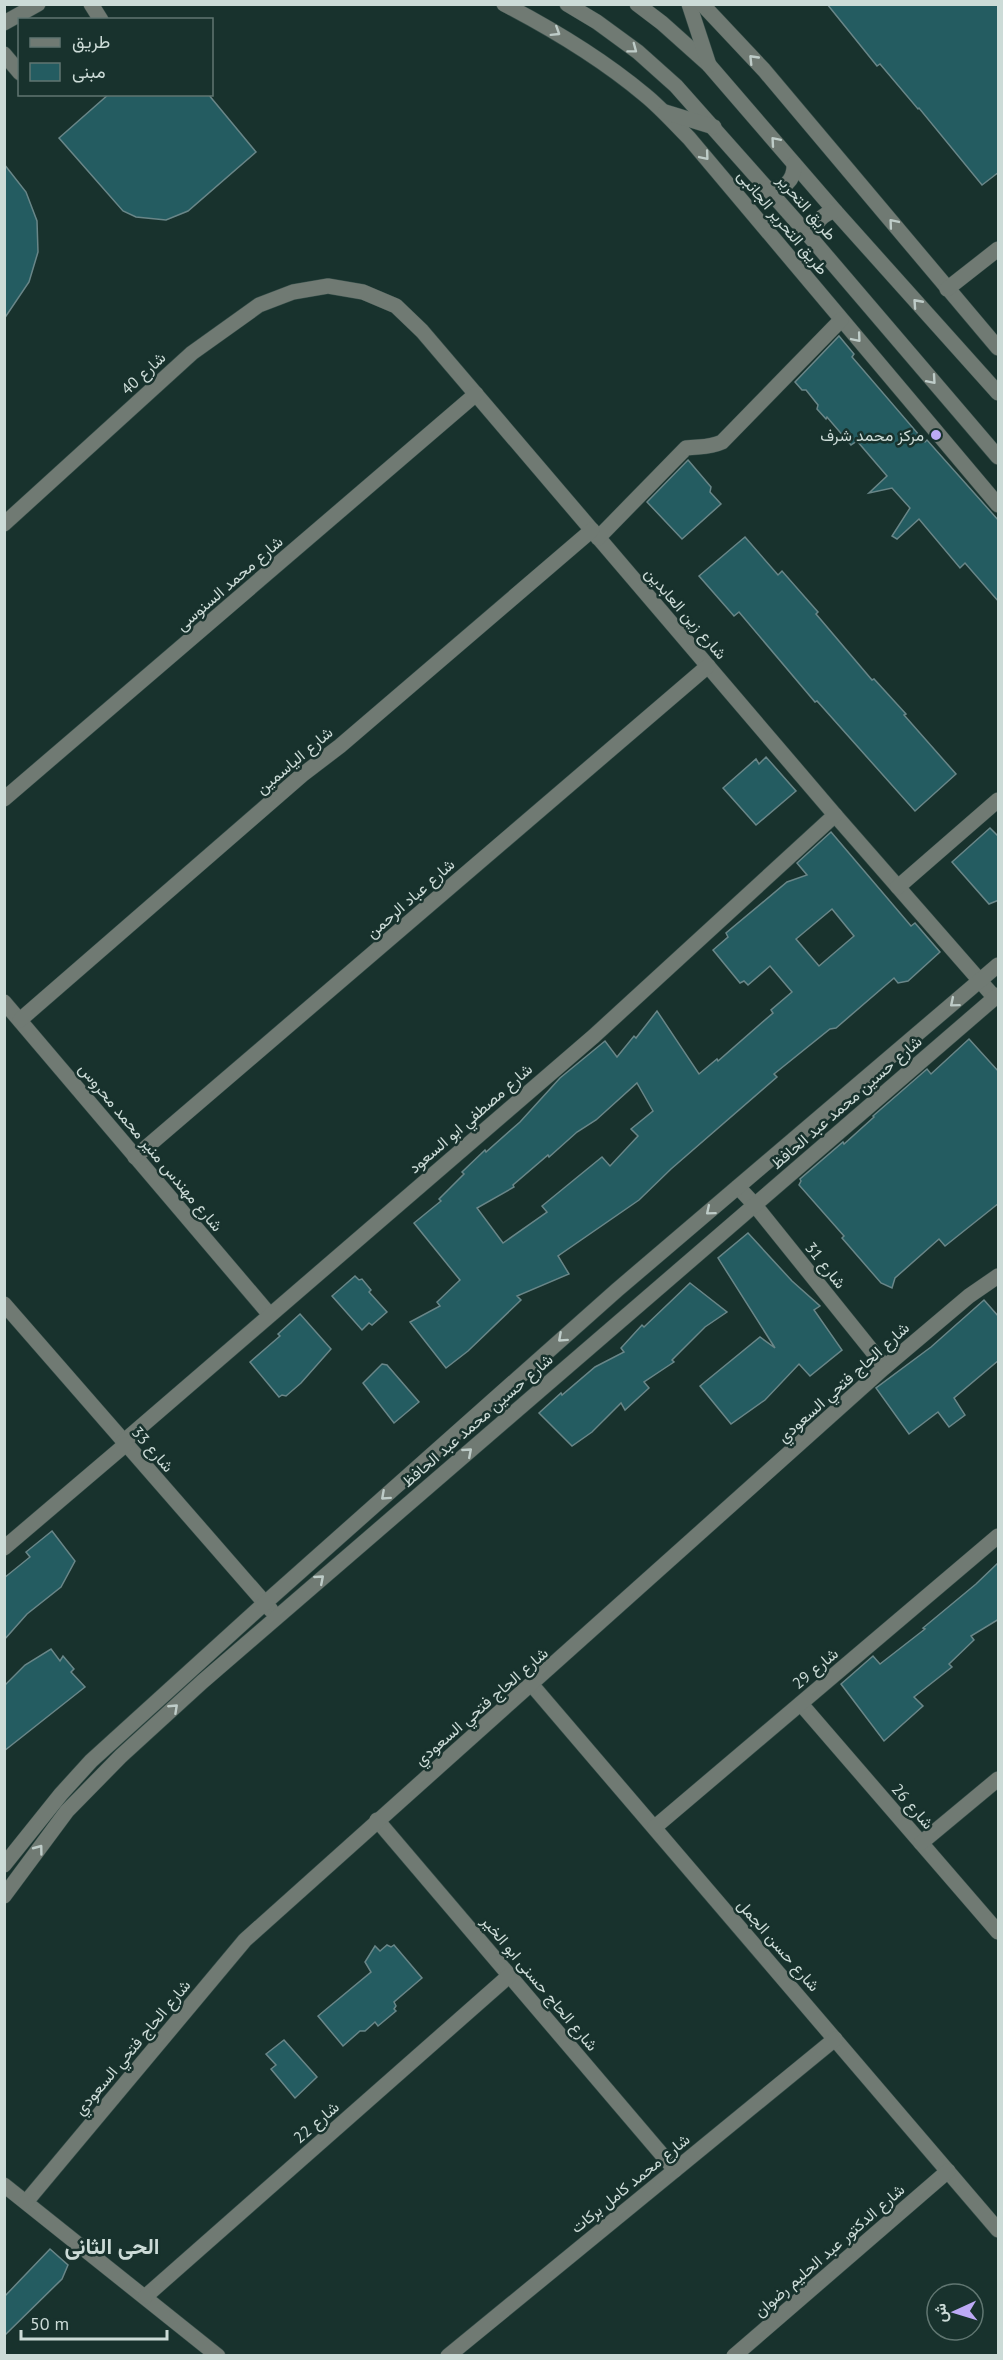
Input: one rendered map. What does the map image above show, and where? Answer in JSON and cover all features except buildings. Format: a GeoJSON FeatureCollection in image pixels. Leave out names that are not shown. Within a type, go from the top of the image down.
{"type":"FeatureCollection","features":[{"type":"Feature","properties":{"kind":"street"},"geometry":{"type":"LineString","coordinates":[[4,23],[38,4]]}},
{"type":"Feature","properties":{"kind":"street"},"geometry":{"type":"LineString","coordinates":[[91,4],[100,18]]}},
{"type":"Feature","properties":{"kind":"street","name":"طريق التحرير الجانبى"},"geometry":{"type":"LineString","coordinates":[[504,4],[550,28],[600,60],[647,96],[689,138],[999,505]]}},
{"type":"Feature","properties":{"kind":"street","name":"طريق التحرير"},"geometry":{"type":"LineString","coordinates":[[567,4],[597,22],[638,52],[676,86],[811,237],[999,457]]}},
{"type":"Feature","properties":{"kind":"street","name":"طريق التحرير"},"geometry":{"type":"LineString","coordinates":[[637,4],[709,65],[835,212],[999,393]]}},
{"type":"Feature","properties":{"kind":"street"},"geometry":{"type":"LineString","coordinates":[[689,4],[709,65]]}},
{"type":"Feature","properties":{"kind":"street"},"geometry":{"type":"LineString","coordinates":[[702,4],[764,70],[999,348]]}},
{"type":"Feature","properties":{"kind":"street"},"geometry":{"type":"LineString","coordinates":[[4,54],[18,71]]}},
{"type":"Feature","properties":{"kind":"street"},"geometry":{"type":"LineString","coordinates":[[662,111],[714,127]]}},
{"type":"Feature","properties":{"kind":"street"},"geometry":{"type":"LineString","coordinates":[[767,188],[774,190],[785,185],[793,176],[794,164]]}},
{"type":"Feature","properties":{"kind":"street"},"geometry":{"type":"LineString","coordinates":[[811,237],[818,221],[829,213],[835,212]]}},
{"type":"Feature","properties":{"kind":"street"},"geometry":{"type":"LineString","coordinates":[[947,289],[999,249]]}},
{"type":"Feature","properties":{"kind":"street","name":"شارع زين العابدين"},"geometry":{"type":"LineString","coordinates":[[328,286],[363,292],[396,306],[422,331],[835,815],[980,981],[997,997]]}},
{"type":"Feature","properties":{"kind":"street","name":"شارع 40"},"geometry":{"type":"LineString","coordinates":[[4,524],[192,353],[223,330],[259,305],[292,292],[328,286]]}},
{"type":"Feature","properties":{"kind":"street","name":"شارع الياسمين"},"geometry":{"type":"LineString","coordinates":[[20,1020],[302,775],[595,534],[686,448],[709,448],[722,442],[841,320]]}},
{"type":"Feature","properties":{"kind":"street","name":"شارع محمد السنوسى"},"geometry":{"type":"LineString","coordinates":[[4,799],[476,394]]}},
{"type":"Feature","properties":{"kind":"street","name":"شارع عباد الرحمن"},"geometry":{"type":"LineString","coordinates":[[135,1156],[708,666]]}},
{"type":"Feature","properties":{"kind":"street"},"geometry":{"type":"LineString","coordinates":[[898,887],[999,800]]}},
{"type":"Feature","properties":{"kind":"street","name":"شارع مصطفي ابو السعود"},"geometry":{"type":"LineString","coordinates":[[4,1548],[594,1036],[835,815]]}},
{"type":"Feature","properties":{"kind":"street","name":"شارع حسين محمد عبد الحافظ"},"geometry":{"type":"LineString","coordinates":[[4,1865],[61,1794],[91,1761],[265,1603],[617,1290],[999,965]]}},
{"type":"Feature","properties":{"kind":"street","name":"شارع حسين محمد عبد الحافظ"},"geometry":{"type":"LineString","coordinates":[[4,1896],[67,1811],[202,1682],[754,1204],[997,997]]}},
{"type":"Feature","properties":{"kind":"street","name":"شارع مهندس منير محمد محروس"},"geometry":{"type":"LineString","coordinates":[[4,1002],[270,1315]]}},
{"type":"Feature","properties":{"kind":"street","name":"شارع 31"},"geometry":{"type":"LineString","coordinates":[[738,1187],[885,1367]]}},
{"type":"Feature","properties":{"kind":"street","name":"شارع الحاج فتحي السعودي"},"geometry":{"type":"LineString","coordinates":[[26,2202],[245,1940],[885,1367],[969,1296],[999,1276]]}},
{"type":"Feature","properties":{"kind":"street","name":"شارع 33"},"geometry":{"type":"LineString","coordinates":[[4,1304],[278,1616]]}},
{"type":"Feature","properties":{"kind":"street","name":"شارع 29"},"geometry":{"type":"LineString","coordinates":[[655,1827],[999,1536]]}},
{"type":"Feature","properties":{"kind":"street","name":"شارع حسن الجمل"},"geometry":{"type":"LineString","coordinates":[[532,1685],[999,2230]]}},
{"type":"Feature","properties":{"kind":"street","name":"شارع 26"},"geometry":{"type":"LineString","coordinates":[[801,1704],[999,1932]]}},
{"type":"Feature","properties":{"kind":"street"},"geometry":{"type":"LineString","coordinates":[[921,1843],[999,1779]]}},
{"type":"Feature","properties":{"kind":"street","name":"شارع الحاج حسنى ابو الخير"},"geometry":{"type":"LineString","coordinates":[[377,1820],[675,2170]]}},
{"type":"Feature","properties":{"kind":"street","name":"شارع 22"},"geometry":{"type":"LineString","coordinates":[[146,2296],[510,1975]]}},
{"type":"Feature","properties":{"kind":"street","name":"شارع محمد كامل بركات"},"geometry":{"type":"LineString","coordinates":[[448,2355],[835,2039]]}},
{"type":"Feature","properties":{"kind":"street","name":"شارع الدكتور عبد الحليم رضوان"},"geometry":{"type":"LineString","coordinates":[[734,2355],[948,2171]]}},
{"type":"Feature","properties":{"kind":"street"},"geometry":{"type":"LineString","coordinates":[[4,2185],[218,2355]]}},
{"type":"Feature","properties":{"kind":"place","name":"مركز محمد شرف"},"geometry":{"type":"Point","coordinates":[936,435]}},
{"type":"Feature","properties":{"kind":"district","name":"الحى الثانى"},"geometry":{"type":"Point","coordinates":[112,2246]}}]}
